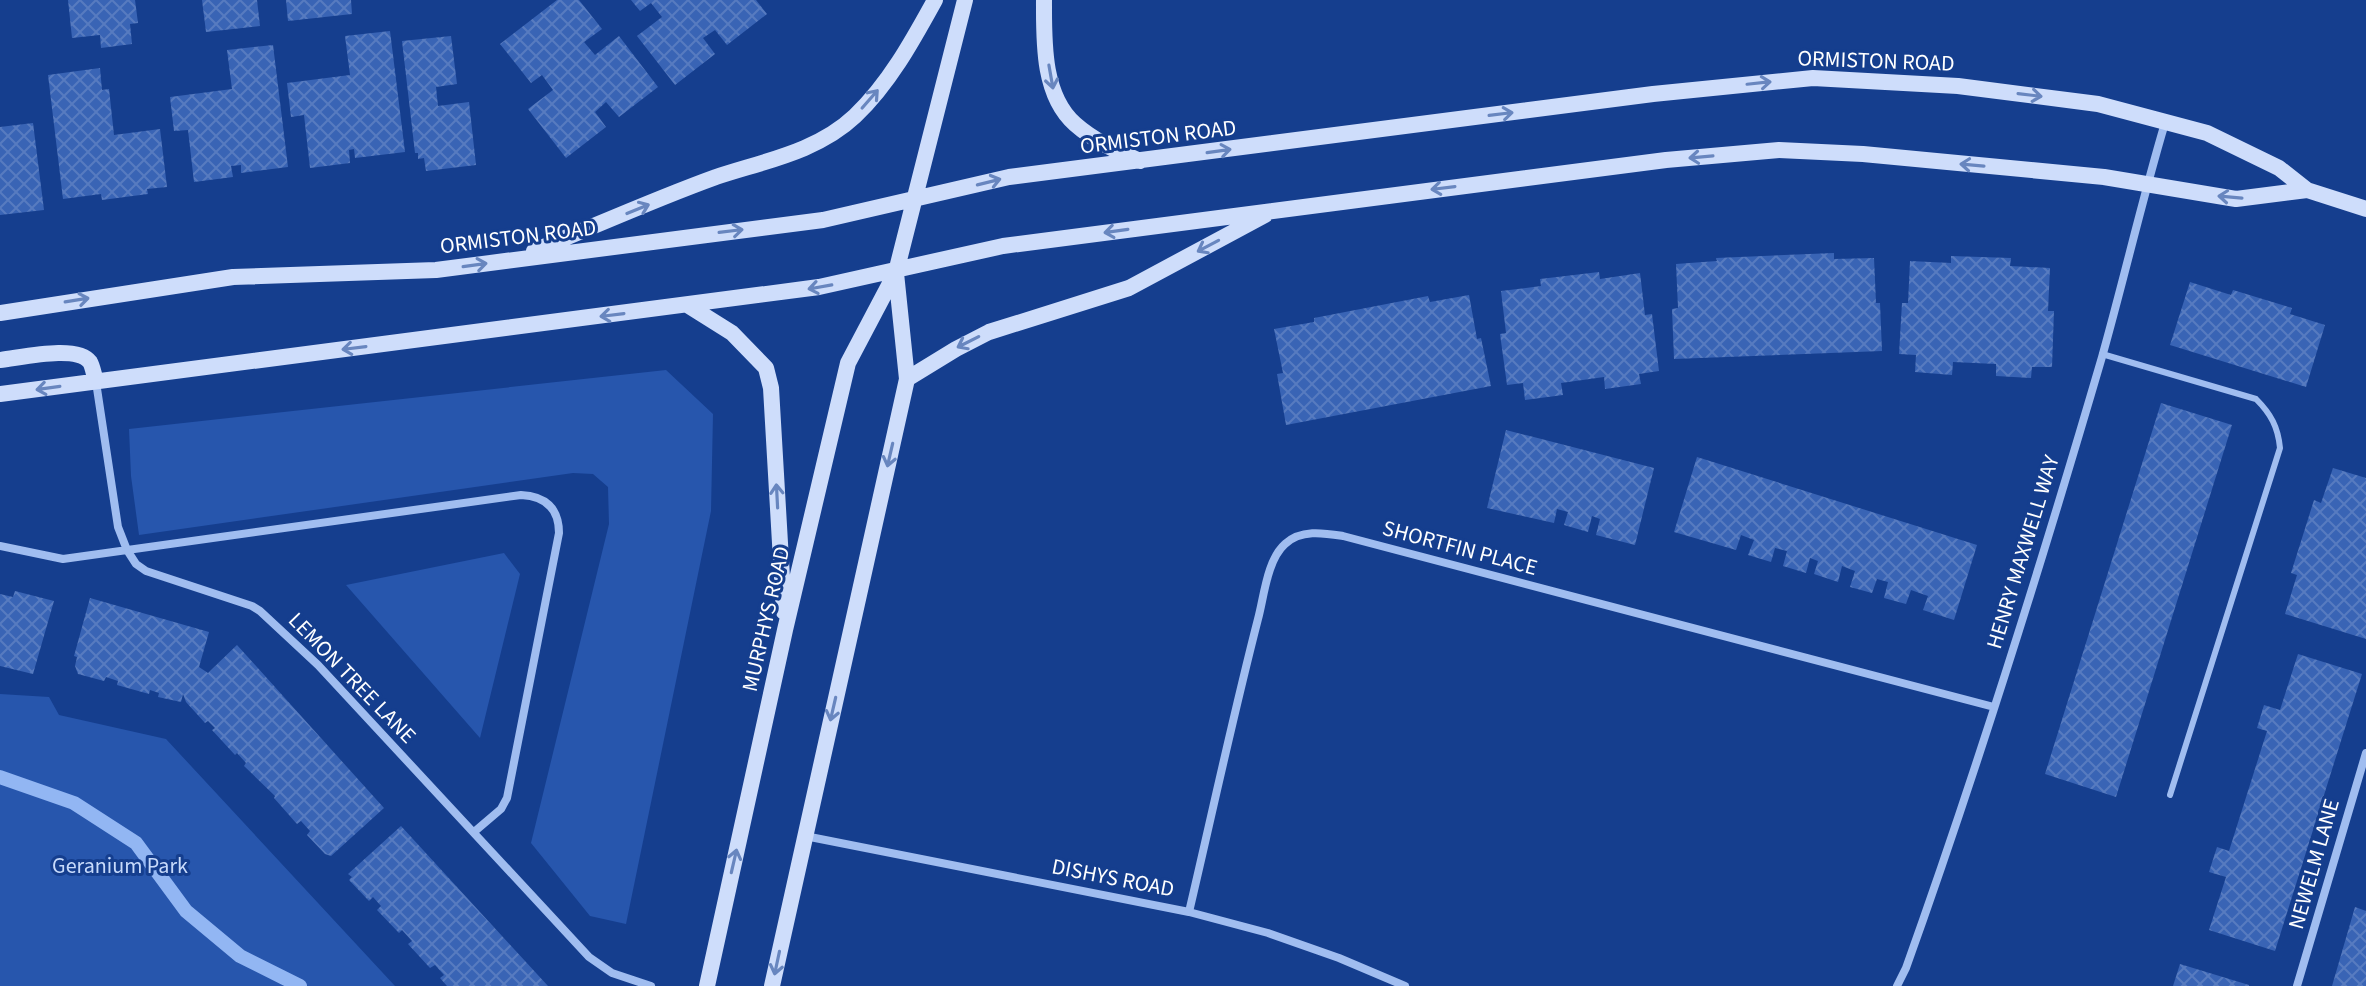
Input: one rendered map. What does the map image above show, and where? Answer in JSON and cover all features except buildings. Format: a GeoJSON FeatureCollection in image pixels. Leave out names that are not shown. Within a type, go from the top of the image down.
{"type":"FeatureCollection","features":[{"type":"Feature","properties":{"kind":"main road"},"geometry":{"type":"LineString","coordinates":[[514,259],[714,178],[810,146],[832,133],[856,115],[883,84],[935,0]]}},
{"type":"Feature","properties":{"kind":"main road","name":"MURPHYS ROAD"},"geometry":{"type":"LineString","coordinates":[[707,986],[785,630],[848,363],[896,272],[965,0]]}},
{"type":"Feature","properties":{"kind":"main road"},"geometry":{"type":"LineString","coordinates":[[1044,0],[1044,41],[1054,95],[1073,123],[1098,141],[1142,162]]}},
{"type":"Feature","properties":{"kind":"main road","name":"ORMISTON ROAD"},"geometry":{"type":"LineString","coordinates":[[0,313],[233,277],[436,270],[823,220],[1009,177],[1623,98],[1813,78],[1958,86],[2098,104],[2207,133],[2279,168],[2307,190],[2366,209]]}},
{"type":"Feature","properties":{"kind":"main road","name":"ORMISTON ROAD"},"geometry":{"type":"LineString","coordinates":[[0,394],[689,306],[819,287],[993,248],[1277,209],[1666,160],[1779,150],[1863,154],[2104,177],[2236,199],[2307,190]]}},
{"type":"Feature","properties":{"kind":"main road"},"geometry":{"type":"LineString","coordinates":[[907,379],[989,332],[1129,288],[1277,209]]}},
{"type":"Feature","properties":{"kind":"main road","name":"MURPHYS ROAD"},"geometry":{"type":"LineString","coordinates":[[772,986],[907,379],[896,272]]}},
{"type":"Feature","properties":{"kind":"main road"},"geometry":{"type":"LineString","coordinates":[[689,306],[732,333],[766,368],[771,388],[785,630]]}},
{"type":"Feature","properties":{"kind":"main road"},"geometry":{"type":"LineString","coordinates":[[0,360],[79,354],[89,362],[96,381]]}},
{"type":"Feature","properties":{"kind":"street","name":"HENRY MAXWELL WAY"},"geometry":{"type":"LineString","coordinates":[[1897,986],[1954,834],[1994,707],[2102,354],[2165,122]]}},
{"type":"Feature","properties":{"kind":"street"},"geometry":{"type":"LineString","coordinates":[[96,381],[118,527],[127,550]]}},
{"type":"Feature","properties":{"kind":"street"},"geometry":{"type":"LineString","coordinates":[[0,546],[63,559],[521,495],[535,495],[549,503],[556,513],[559,533],[507,798],[501,809],[474,832]]}},
{"type":"Feature","properties":{"kind":"street","name":"SHORTFIN PLACE"},"geometry":{"type":"LineString","coordinates":[[1189,912],[1249,653],[1272,569],[1276,556],[1285,544],[1299,536],[1318,532],[1343,536],[1994,707]]}},
{"type":"Feature","properties":{"kind":"street","name":"LEMON TREE LANE"},"geometry":{"type":"LineString","coordinates":[[127,550],[136,564],[146,571],[260,611],[318,665],[589,957],[612,973],[651,986]]}},
{"type":"Feature","properties":{"kind":"street","name":"NEWELM LANE"},"geometry":{"type":"LineString","coordinates":[[2297,986],[2366,753]]}},
{"type":"Feature","properties":{"kind":"street","name":"DISHYS ROAD"},"geometry":{"type":"LineString","coordinates":[[805,836],[1189,912],[1282,938],[1405,986]]}},
{"type":"Feature","properties":{"kind":"lane"},"geometry":{"type":"LineString","coordinates":[[2102,354],[2256,399],[2267,410],[2278,430],[2280,448],[2170,795]]}},
{"type":"Feature","properties":{"kind":"green space"},"geometry":{"type":"Polygon","coordinates":[[[666,370],[713,414],[711,511],[626,924],[590,916],[531,843],[609,524],[608,487],[593,474],[573,473],[139,535],[131,476],[129,429],[666,370]]]}},
{"type":"Feature","properties":{"kind":"green space"},"geometry":{"type":"Polygon","coordinates":[[[504,553],[520,574],[480,738],[346,585],[504,553]]]}},
{"type":"Feature","properties":{"kind":"green space","name":"Geranium Park"},"geometry":{"type":"Polygon","coordinates":[[[0,694],[49,697],[59,715],[166,739],[395,986],[0,986],[0,694]]]}},
{"type":"Feature","properties":{"kind":"waterway"},"geometry":{"type":"LineString","coordinates":[[0,777],[74,803],[136,843],[186,911],[240,956],[300,986]]}}]}
